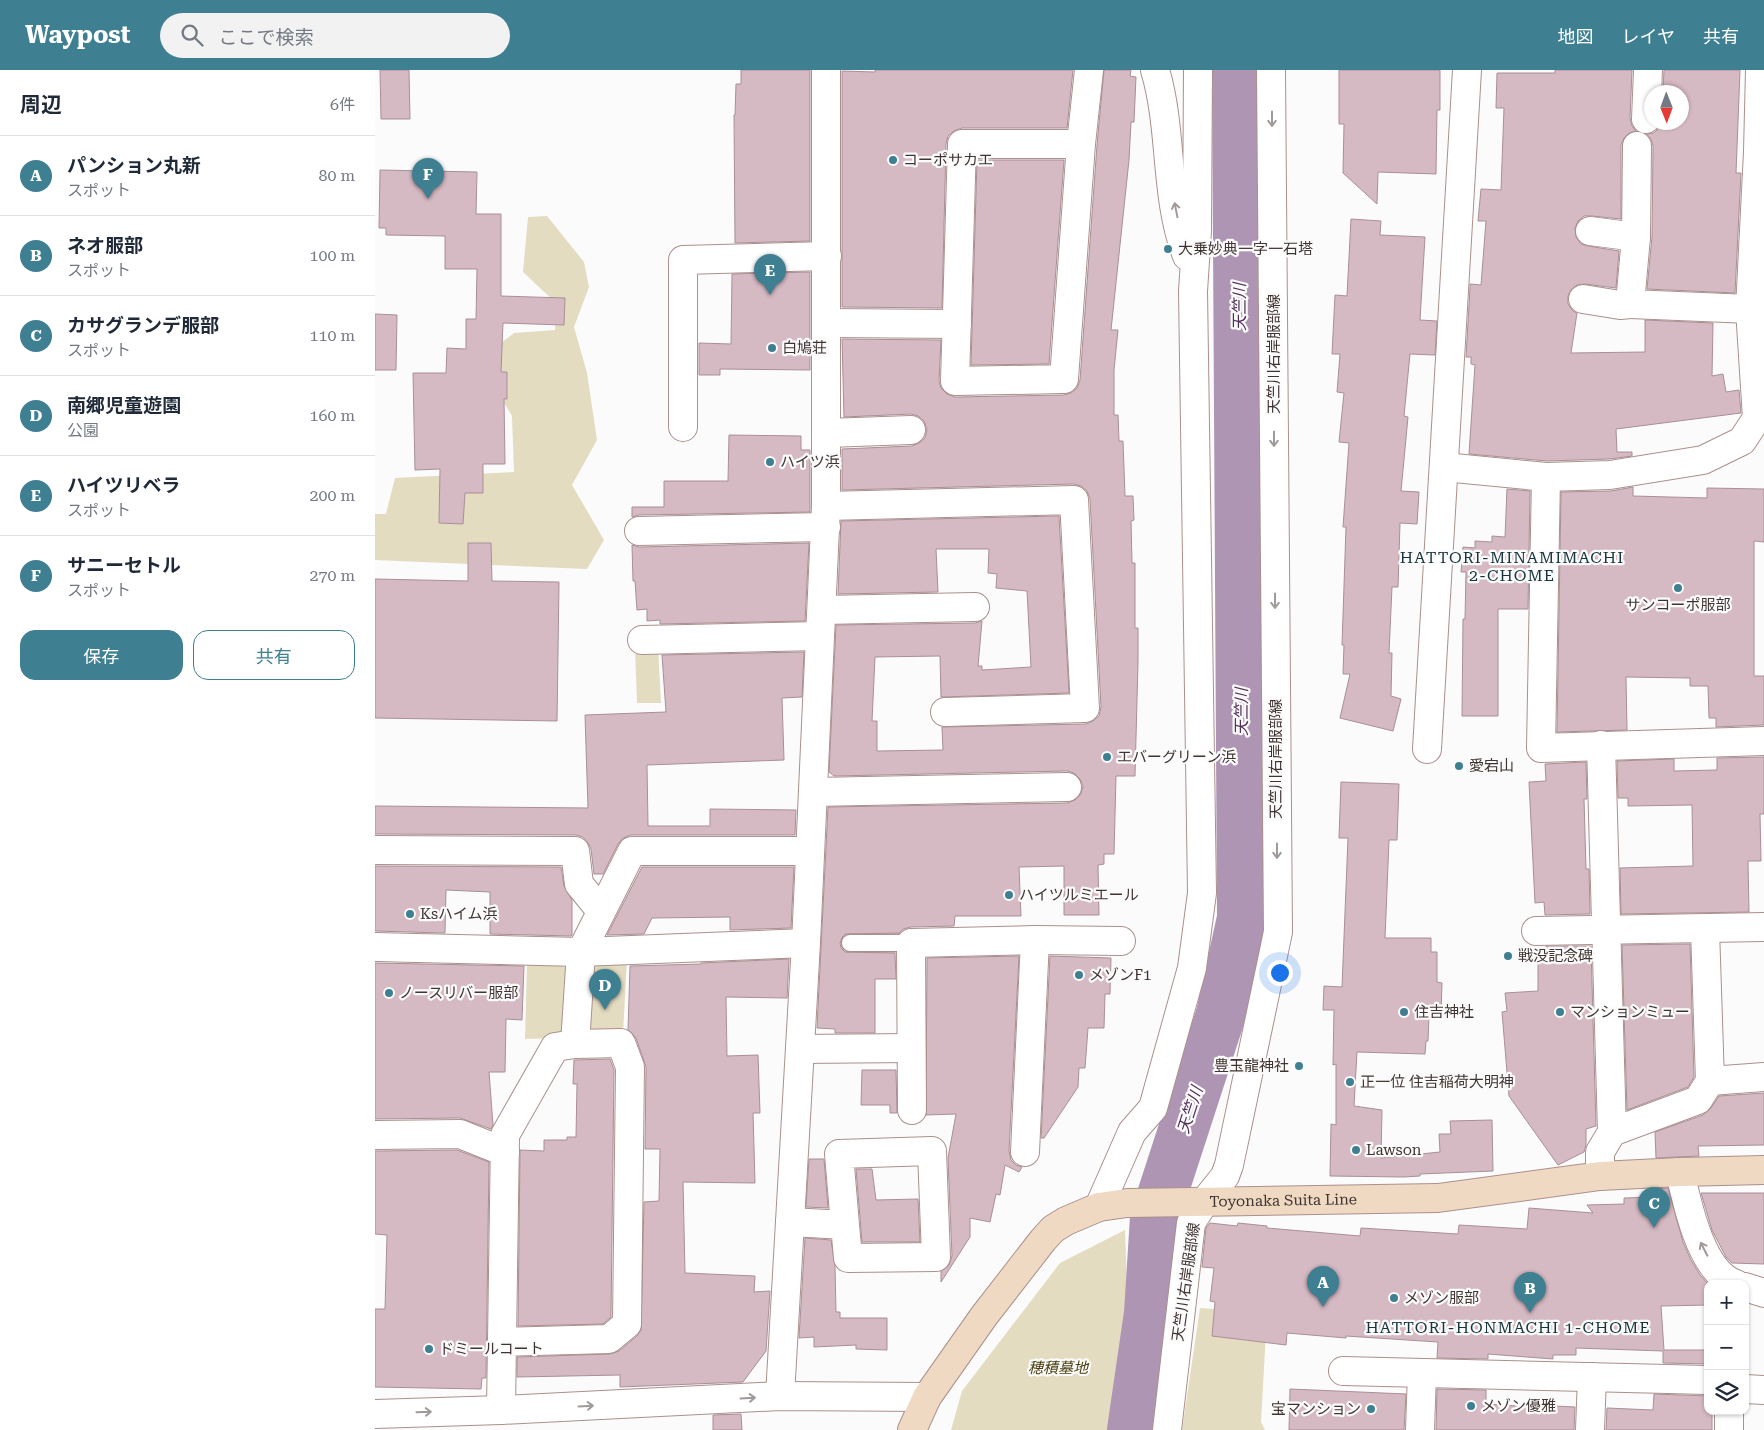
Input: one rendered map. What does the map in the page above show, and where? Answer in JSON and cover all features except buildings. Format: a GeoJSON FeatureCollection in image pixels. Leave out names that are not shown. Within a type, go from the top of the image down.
{"type":"FeatureCollection","features":[{"type":"Feature","properties":{"kind":"main road","name":"Toyonaka Suita Line"},"geometry":{"type":"LineString","coordinates":[[912,1430],[927,1397],[984,1316],[1043,1240],[1053,1229],[1066,1221],[1099,1207],[1127,1203],[1195,1201],[1438,1198],[1600,1176],[1764,1170]]}},
{"type":"Feature","properties":{"kind":"street"},"geometry":{"type":"LineString","coordinates":[[780,1396],[800,1049],[826,516],[826,70]]}},
{"type":"Feature","properties":{"kind":"street"},"geometry":{"type":"LineString","coordinates":[[1081,144],[962,144],[955,381],[1064,379],[1081,144],[1089,70]]}},
{"type":"Feature","properties":{"kind":"street"},"geometry":{"type":"LineString","coordinates":[[1155,70],[1161,88],[1171,182],[1183,244],[1194,273]]}},
{"type":"Feature","properties":{"kind":"street"},"geometry":{"type":"LineString","coordinates":[[1099,1207],[1132,1132],[1153,1108],[1192,968],[1202,893],[1194,273],[1197,231],[1198,70]]}},
{"type":"Feature","properties":{"kind":"street","name":"天竺川右岸服部線"},"geometry":{"type":"LineString","coordinates":[[1167,1430],[1195,1201],[1225,1176],[1229,1165],[1278,932],[1271,70]]}},
{"type":"Feature","properties":{"kind":"street"},"geometry":{"type":"LineString","coordinates":[[1427,749],[1467,70]]}},
{"type":"Feature","properties":{"kind":"street"},"geometry":{"type":"LineString","coordinates":[[1647,85],[1648,70]]}},
{"type":"Feature","properties":{"kind":"street"},"geometry":{"type":"LineString","coordinates":[[1444,467],[1546,477],[1610,475],[1703,460],[1742,441],[1760,418],[1750,309],[1759,230],[1761,152],[1760,70]]}},
{"type":"Feature","properties":{"kind":"street"},"geometry":{"type":"LineString","coordinates":[[1630,304],[1636,237],[1637,146]]}},
{"type":"Feature","properties":{"kind":"street"},"geometry":{"type":"LineString","coordinates":[[1590,231],[1636,237]]}},
{"type":"Feature","properties":{"kind":"street"},"geometry":{"type":"LineString","coordinates":[[683,427],[683,260],[827,256]]}},
{"type":"Feature","properties":{"kind":"street"},"geometry":{"type":"LineString","coordinates":[[1583,299],[1620,305],[1750,309]]}},
{"type":"Feature","properties":{"kind":"street"},"geometry":{"type":"LineString","coordinates":[[827,323],[957,324]]}},
{"type":"Feature","properties":{"kind":"street"},"geometry":{"type":"LineString","coordinates":[[827,433],[911,430]]}},
{"type":"Feature","properties":{"kind":"street"},"geometry":{"type":"LineString","coordinates":[[1546,477],[1541,748],[1764,741]]}},
{"type":"Feature","properties":{"kind":"street"},"geometry":{"type":"LineString","coordinates":[[639,531],[826,516],[1074,500],[1085,708],[945,712]]}},
{"type":"Feature","properties":{"kind":"street"},"geometry":{"type":"LineString","coordinates":[[642,640],[975,607]]}},
{"type":"Feature","properties":{"kind":"street"},"geometry":{"type":"LineString","coordinates":[[1600,1176],[1600,1152],[1612,1132],[1601,745]]}},
{"type":"Feature","properties":{"kind":"street"},"geometry":{"type":"LineString","coordinates":[[813,792],[1067,787]]}},
{"type":"Feature","properties":{"kind":"street"},"geometry":{"type":"LineString","coordinates":[[375,850],[575,851],[579,884],[601,911]]}},
{"type":"Feature","properties":{"kind":"street"},"geometry":{"type":"LineString","coordinates":[[575,1044],[581,952],[632,851],[810,851]]}},
{"type":"Feature","properties":{"kind":"street"},"geometry":{"type":"LineString","coordinates":[[1536,932],[1764,927]]}},
{"type":"Feature","properties":{"kind":"street"},"geometry":{"type":"LineString","coordinates":[[1612,1132],[1698,1100],[1710,1081],[1705,928]]}},
{"type":"Feature","properties":{"kind":"street"},"geometry":{"type":"LineString","coordinates":[[1025,1152],[1035,940]]}},
{"type":"Feature","properties":{"kind":"street"},"geometry":{"type":"LineString","coordinates":[[912,1110],[911,943],[1035,940],[1121,941]]}},
{"type":"Feature","properties":{"kind":"street"},"geometry":{"type":"LineString","coordinates":[[375,947],[581,952],[805,943]]}},
{"type":"Feature","properties":{"kind":"street"},"geometry":{"type":"LineString","coordinates":[[501,1410],[505,1135],[555,1047],[575,1044],[621,1043],[630,1067],[627,1324],[609,1339],[503,1342]]}},
{"type":"Feature","properties":{"kind":"street"},"geometry":{"type":"LineString","coordinates":[[800,1049],[911,1048]]}},
{"type":"Feature","properties":{"kind":"street"},"geometry":{"type":"LineString","coordinates":[[1710,1081],[1764,1077]]}},
{"type":"Feature","properties":{"kind":"street"},"geometry":{"type":"LineString","coordinates":[[375,1135],[460,1134],[505,1152]]}},
{"type":"Feature","properties":{"kind":"street"},"geometry":{"type":"LineString","coordinates":[[932,1151],[936,1258],[848,1258],[845,1225],[839,1154],[932,1151]]}},
{"type":"Feature","properties":{"kind":"street"},"geometry":{"type":"LineString","coordinates":[[1680,1172],[1698,1236],[1715,1270],[1729,1280]]}},
{"type":"Feature","properties":{"kind":"street"},"geometry":{"type":"LineString","coordinates":[[790,1222],[845,1225]]}},
{"type":"Feature","properties":{"kind":"street"},"geometry":{"type":"LineString","coordinates":[[1749,1288],[1764,1293]]}},
{"type":"Feature","properties":{"kind":"street"},"geometry":{"type":"LineString","coordinates":[[1343,1371],[1704,1380]]}},
{"type":"Feature","properties":{"kind":"street"},"geometry":{"type":"LineString","coordinates":[[1420,1430],[1422,1374]]}},
{"type":"Feature","properties":{"kind":"street"},"geometry":{"type":"LineString","coordinates":[[1590,1430],[1592,1378]]}},
{"type":"Feature","properties":{"kind":"street"},"geometry":{"type":"LineString","coordinates":[[1749,1389],[1764,1390]]}},
{"type":"Feature","properties":{"kind":"street"},"geometry":{"type":"LineString","coordinates":[[375,1414],[501,1410],[780,1396],[927,1397]]}},
{"type":"Feature","properties":{"kind":"street"},"geometry":{"type":"LineString","coordinates":[[1729,1415],[1729,1430]]}},
{"type":"Feature","properties":{"kind":"lane"},"geometry":{"type":"LineString","coordinates":[[850,944],[911,943]]}},
{"type":"Feature","properties":{"kind":"green space"},"geometry":{"type":"Polygon","coordinates":[[[547,216],[584,262],[589,287],[574,327],[587,373],[597,440],[572,485],[604,540],[587,569],[375,560],[375,514],[386,514],[395,478],[514,472],[512,416],[497,391],[492,350],[514,333],[555,330],[556,303],[523,272],[528,217],[547,216]]]}},
{"type":"Feature","properties":{"kind":"green space"},"geometry":{"type":"Polygon","coordinates":[[[658,646],[661,703],[637,703],[635,647],[658,646]]]}},
{"type":"Feature","properties":{"kind":"green space"},"geometry":{"type":"Polygon","coordinates":[[[627,959],[623,1034],[585,1034],[592,961],[627,959]]]}},
{"type":"Feature","properties":{"kind":"green space"},"geometry":{"type":"Polygon","coordinates":[[[527,961],[554,961],[569,970],[564,1031],[557,1038],[525,1039],[527,961]]]}},
{"type":"Feature","properties":{"kind":"green space","name":"穂積墓地"},"geometry":{"type":"Polygon","coordinates":[[[1125,1230],[1128,1315],[1111,1430],[951,1430],[962,1391],[1060,1263],[1125,1230]]]}},
{"type":"Feature","properties":{"kind":"green space"},"geometry":{"type":"Polygon","coordinates":[[[1200,1308],[1267,1313],[1261,1422],[1265,1430],[1182,1430],[1200,1308]]]}},
{"type":"Feature","properties":{"kind":"waterway","name":"天竺川"},"geometry":{"type":"LineString","coordinates":[[1132,1430],[1149,1313],[1155,1217],[1221,1014],[1242,918],[1237,70]]}},
{"type":"Feature","properties":{"kind":"place","name":"コーポサカエ"},"geometry":{"type":"Point","coordinates":[893,160]}},
{"type":"Feature","properties":{"kind":"place","name":"サニーセトル"},"geometry":{"type":"Point","coordinates":[428,199]}},
{"type":"Feature","properties":{"kind":"place","name":"大乗妙典一字一石塔"},"geometry":{"type":"Point","coordinates":[1168,249]}},
{"type":"Feature","properties":{"kind":"place","name":"ハイツリベラ"},"geometry":{"type":"Point","coordinates":[770,295]}},
{"type":"Feature","properties":{"kind":"place","name":"白鳩荘"},"geometry":{"type":"Point","coordinates":[772,348]}},
{"type":"Feature","properties":{"kind":"place","name":"ハイツ浜"},"geometry":{"type":"Point","coordinates":[770,462]}},
{"type":"Feature","properties":{"kind":"place","name":"サンコーポ服部"},"geometry":{"type":"Point","coordinates":[1678,588]}},
{"type":"Feature","properties":{"kind":"place","name":"エバーグリーン浜"},"geometry":{"type":"Point","coordinates":[1107,757]}},
{"type":"Feature","properties":{"kind":"place","name":"愛宕山"},"geometry":{"type":"Point","coordinates":[1459,766]}},
{"type":"Feature","properties":{"kind":"place","name":"ハイツルミエール"},"geometry":{"type":"Point","coordinates":[1009,895]}},
{"type":"Feature","properties":{"kind":"place","name":"Ksハイム浜"},"geometry":{"type":"Point","coordinates":[410,914]}},
{"type":"Feature","properties":{"kind":"place","name":"戦没記念碑"},"geometry":{"type":"Point","coordinates":[1508,956]}},
{"type":"Feature","properties":{"kind":"place","name":"メゾンF1"},"geometry":{"type":"Point","coordinates":[1079,975]}},
{"type":"Feature","properties":{"kind":"place","name":"ノースリバー服部"},"geometry":{"type":"Point","coordinates":[389,993]}},
{"type":"Feature","properties":{"kind":"place","name":"南郷児童遊園"},"geometry":{"type":"Point","coordinates":[605,1010]}},
{"type":"Feature","properties":{"kind":"place","name":"住吉神社"},"geometry":{"type":"Point","coordinates":[1404,1012]}},
{"type":"Feature","properties":{"kind":"place","name":"マンションミュー"},"geometry":{"type":"Point","coordinates":[1560,1012]}},
{"type":"Feature","properties":{"kind":"place","name":"豊玉龍神社"},"geometry":{"type":"Point","coordinates":[1299,1066]}},
{"type":"Feature","properties":{"kind":"place","name":"正一位 住吉稲荷大明神"},"geometry":{"type":"Point","coordinates":[1350,1082]}},
{"type":"Feature","properties":{"kind":"place","name":"Lawson"},"geometry":{"type":"Point","coordinates":[1356,1150]}},
{"type":"Feature","properties":{"kind":"place","name":"カサグランデ服部"},"geometry":{"type":"Point","coordinates":[1654,1228]}},
{"type":"Feature","properties":{"kind":"place","name":"メゾン服部"},"geometry":{"type":"Point","coordinates":[1394,1298]}},
{"type":"Feature","properties":{"kind":"place","name":"パンション丸新"},"geometry":{"type":"Point","coordinates":[1323,1307]}},
{"type":"Feature","properties":{"kind":"place","name":"ネオ服部"},"geometry":{"type":"Point","coordinates":[1530,1313]}},
{"type":"Feature","properties":{"kind":"place","name":"ドミールコート"},"geometry":{"type":"Point","coordinates":[429,1349]}},
{"type":"Feature","properties":{"kind":"place","name":"メゾン優雅"},"geometry":{"type":"Point","coordinates":[1471,1406]}},
{"type":"Feature","properties":{"kind":"place","name":"宝マンション"},"geometry":{"type":"Point","coordinates":[1371,1409]}},
{"type":"Feature","properties":{"kind":"district","name":"HATTORI-MINAMIMACHI 2-CHOME"},"geometry":{"type":"Point","coordinates":[1512,566]}},
{"type":"Feature","properties":{"kind":"district","name":"HATTORI-HONMACHI 1-CHOME"},"geometry":{"type":"Point","coordinates":[1508,1327]}}]}
